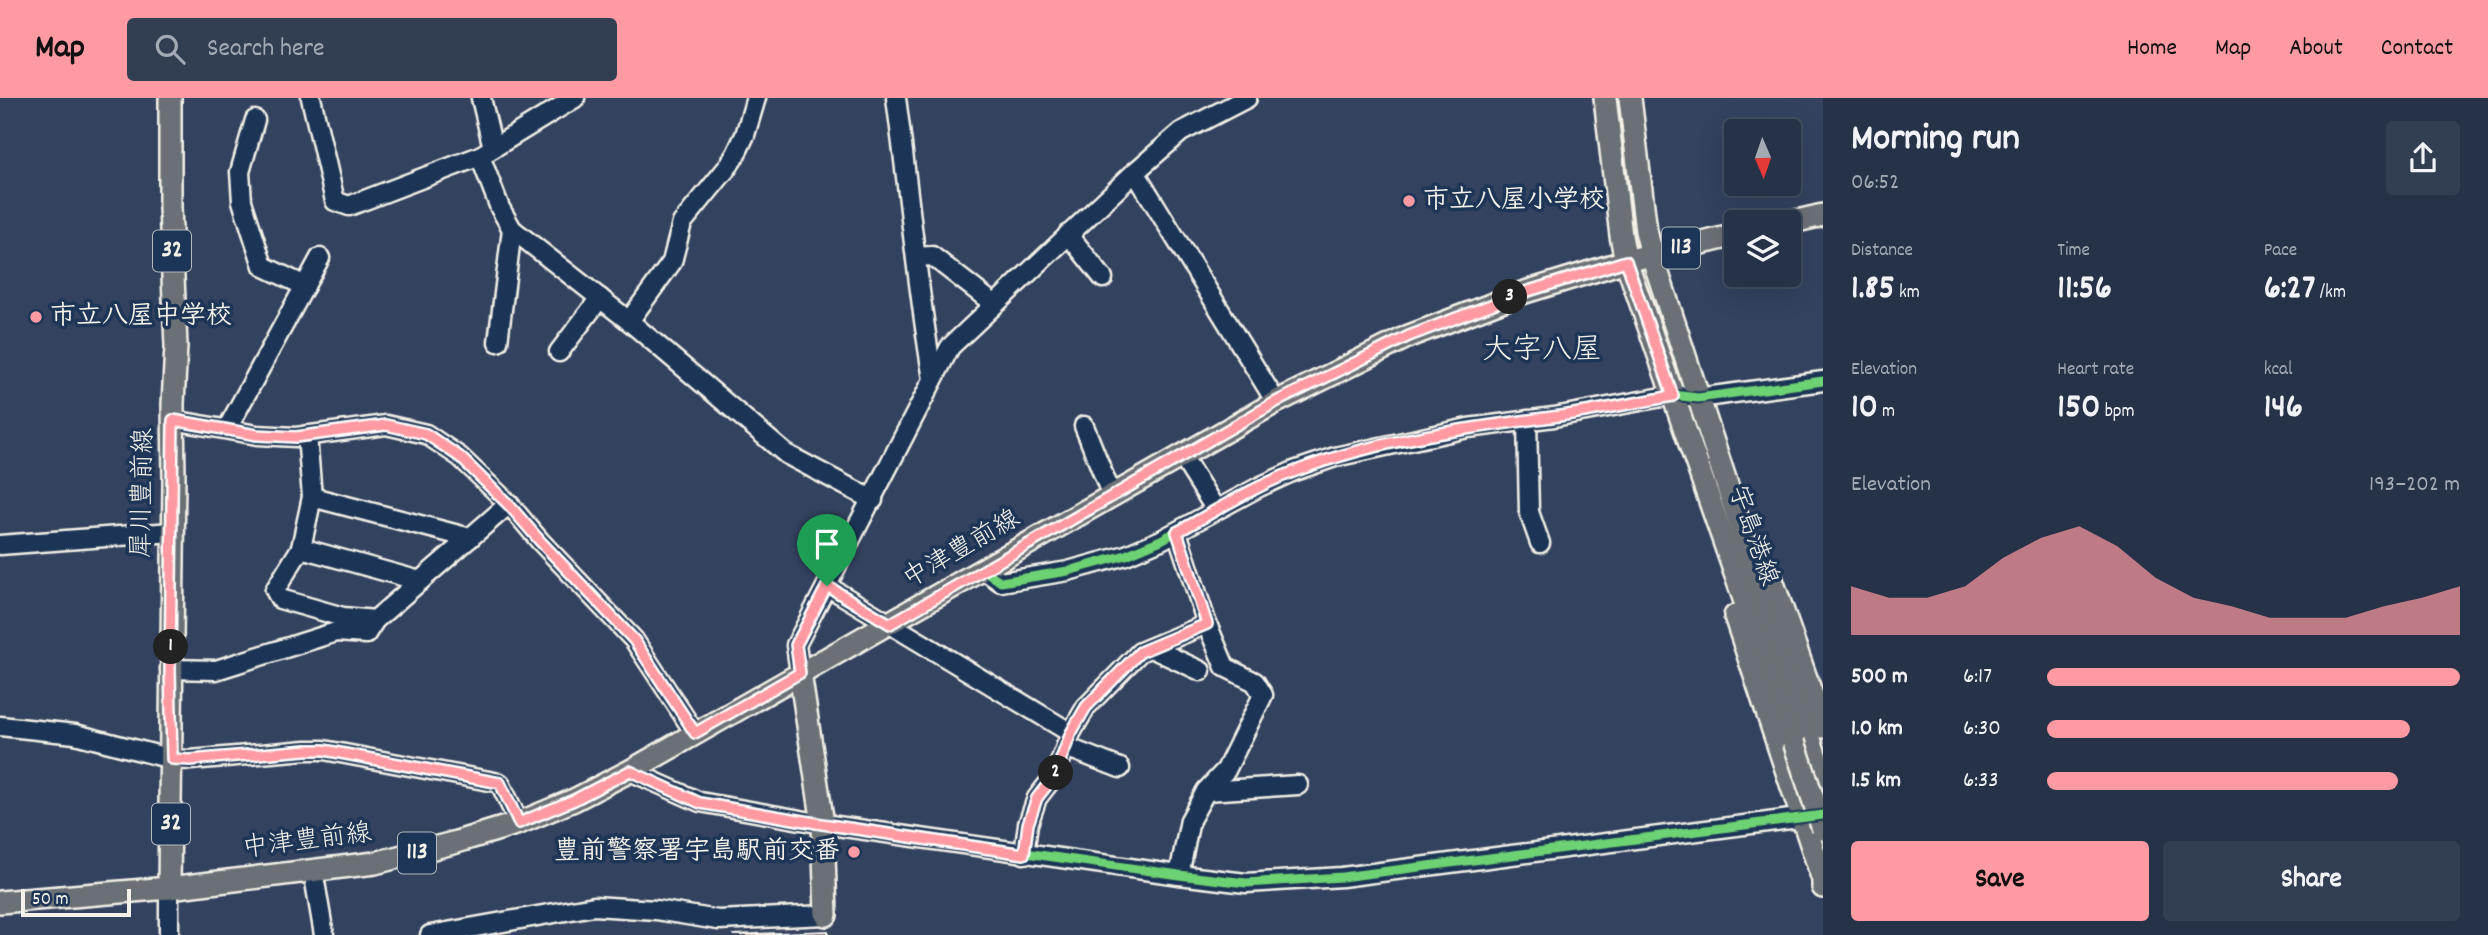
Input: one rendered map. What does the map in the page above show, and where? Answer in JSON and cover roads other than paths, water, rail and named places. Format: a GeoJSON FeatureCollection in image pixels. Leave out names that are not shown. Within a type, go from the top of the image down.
{"type":"FeatureCollection","features":[{"type":"Feature","properties":{"kind":"main road","name":"犀川豊前線"},"geometry":{"type":"LineString","coordinates":[[169,888],[176,346],[170,207],[170,98]]}},
{"type":"Feature","properties":{"kind":"main road","name":"宇島港線"},"geometry":{"type":"LineString","coordinates":[[1605,98],[1626,261],[1673,396],[1723,506],[1823,779]]}},
{"type":"Feature","properties":{"kind":"main road","name":"宇島港線"},"geometry":{"type":"LineString","coordinates":[[1630,98],[1646,231],[1698,398],[1723,506]]}},
{"type":"Feature","properties":{"kind":"main road"},"geometry":{"type":"LineString","coordinates":[[1801,220],[1823,215]]}},
{"type":"Feature","properties":{"kind":"main road","name":"中津豊前線"},"geometry":{"type":"LineString","coordinates":[[0,902],[169,888],[375,863],[519,823],[574,800],[630,771],[1276,402],[1409,336],[1522,293],[1626,261],[1724,238]]}},
{"type":"Feature","properties":{"kind":"main road"},"geometry":{"type":"LineString","coordinates":[[1723,506],[1770,575],[1809,736]]}},
{"type":"Feature","properties":{"kind":"main road"},"geometry":{"type":"LineString","coordinates":[[1723,506],[1726,589],[1823,880],[1823,887]]}},
{"type":"Feature","properties":{"kind":"main road"},"geometry":{"type":"LineString","coordinates":[[800,673],[822,824],[826,915]]}},
{"type":"Feature","properties":{"kind":"main road","name":"宇島港線"},"geometry":{"type":"LineString","coordinates":[[1809,736],[1823,829]]}},
{"type":"Feature","properties":{"kind":"street"},"geometry":{"type":"LineString","coordinates":[[311,98],[335,201],[349,206],[486,152],[575,98]]}},
{"type":"Feature","properties":{"kind":"street"},"geometry":{"type":"LineString","coordinates":[[481,98],[486,152],[500,208],[512,229],[629,321],[786,454],[873,500]]}},
{"type":"Feature","properties":{"kind":"street"},"geometry":{"type":"LineString","coordinates":[[629,321],[672,262],[682,223],[736,154],[756,98]]}},
{"type":"Feature","properties":{"kind":"street"},"geometry":{"type":"LineString","coordinates":[[896,98],[924,330],[933,379]]}},
{"type":"Feature","properties":{"kind":"street"},"geometry":{"type":"LineString","coordinates":[[800,673],[796,645],[950,347],[1068,234],[1181,132],[1247,98]]}},
{"type":"Feature","properties":{"kind":"street"},"geometry":{"type":"LineString","coordinates":[[255,120],[240,172],[242,201],[263,266],[305,286]]}},
{"type":"Feature","properties":{"kind":"street"},"geometry":{"type":"LineString","coordinates":[[1135,172],[1276,402]]}},
{"type":"Feature","properties":{"kind":"street"},"geometry":{"type":"LineString","coordinates":[[498,342],[512,229]]}},
{"type":"Feature","properties":{"kind":"street"},"geometry":{"type":"LineString","coordinates":[[1068,234],[1103,278]]}},
{"type":"Feature","properties":{"kind":"street"},"geometry":{"type":"LineString","coordinates":[[916,257],[932,256],[994,304]]}},
{"type":"Feature","properties":{"kind":"street"},"geometry":{"type":"LineString","coordinates":[[227,429],[320,258]]}},
{"type":"Feature","properties":{"kind":"street"},"geometry":{"type":"LineString","coordinates":[[559,352],[600,298]]}},
{"type":"Feature","properties":{"kind":"street"},"geometry":{"type":"LineString","coordinates":[[984,570],[1001,582],[1068,571],[1126,555],[1177,532],[1283,476],[1335,457],[1468,428],[1673,396],[1698,398],[1823,381]]}},
{"type":"Feature","properties":{"kind":"street"},"geometry":{"type":"LineString","coordinates":[[173,420],[257,435],[307,435],[386,425],[426,434],[460,457],[509,505],[634,640],[695,733]]}},
{"type":"Feature","properties":{"kind":"street"},"geometry":{"type":"LineString","coordinates":[[1527,420],[1529,512],[1540,543]]}},
{"type":"Feature","properties":{"kind":"street"},"geometry":{"type":"LineString","coordinates":[[1084,426],[1112,496]]}},
{"type":"Feature","properties":{"kind":"street"},"geometry":{"type":"LineString","coordinates":[[307,435],[312,497],[301,548],[275,590],[280,599],[343,617],[375,620]]}},
{"type":"Feature","properties":{"kind":"street"},"geometry":{"type":"LineString","coordinates":[[1182,456],[1216,510]]}},
{"type":"Feature","properties":{"kind":"street"},"geometry":{"type":"LineString","coordinates":[[312,497],[470,538]]}},
{"type":"Feature","properties":{"kind":"street"},"geometry":{"type":"LineString","coordinates":[[170,669],[216,670],[336,632],[366,634],[375,620],[509,505]]}},
{"type":"Feature","properties":{"kind":"street"},"geometry":{"type":"LineString","coordinates":[[0,545],[172,532]]}},
{"type":"Feature","properties":{"kind":"street"},"geometry":{"type":"LineString","coordinates":[[1177,532],[1207,624],[1225,667],[1255,682],[1263,695],[1226,770],[1206,791],[1190,820],[1179,875]]}},
{"type":"Feature","properties":{"kind":"street"},"geometry":{"type":"LineString","coordinates":[[301,548],[420,581]]}},
{"type":"Feature","properties":{"kind":"street"},"geometry":{"type":"LineString","coordinates":[[827,586],[1068,740],[1119,768]]}},
{"type":"Feature","properties":{"kind":"street"},"geometry":{"type":"LineString","coordinates":[[1024,854],[1028,824],[1037,798],[1055,775],[1068,740],[1086,707],[1140,652],[1207,624]]}},
{"type":"Feature","properties":{"kind":"street"},"geometry":{"type":"LineString","coordinates":[[1151,648],[1201,671]]}},
{"type":"Feature","properties":{"kind":"street"},"geometry":{"type":"LineString","coordinates":[[0,726],[75,734],[172,759],[190,760],[306,750],[341,753],[500,783],[519,823]]}},
{"type":"Feature","properties":{"kind":"street"},"geometry":{"type":"LineString","coordinates":[[630,771],[700,803],[1024,854],[1247,883],[1342,877],[1823,815]]}},
{"type":"Feature","properties":{"kind":"street"},"geometry":{"type":"LineString","coordinates":[[1206,791],[1298,785]]}},
{"type":"Feature","properties":{"kind":"street"},"geometry":{"type":"LineString","coordinates":[[313,870],[324,935]]}},
{"type":"Feature","properties":{"kind":"street"},"geometry":{"type":"LineString","coordinates":[[169,888],[169,935]]}},
{"type":"Feature","properties":{"kind":"street"},"geometry":{"type":"LineString","coordinates":[[430,935],[594,906],[656,910],[718,920],[826,915]]}},
{"type":"Feature","properties":{"kind":"place","name":"市立八屋小学校"},"geometry":{"type":"Point","coordinates":[1409,201]}},
{"type":"Feature","properties":{"kind":"place","name":"市立八屋中学校"},"geometry":{"type":"Point","coordinates":[36,317]}},
{"type":"Feature","properties":{"kind":"place","name":"豊前警察署宇島駅前交番"},"geometry":{"type":"Point","coordinates":[854,852]}},
{"type":"Feature","properties":{"kind":"district","name":"大字八屋"},"geometry":{"type":"Point","coordinates":[1542,352]}}]}
